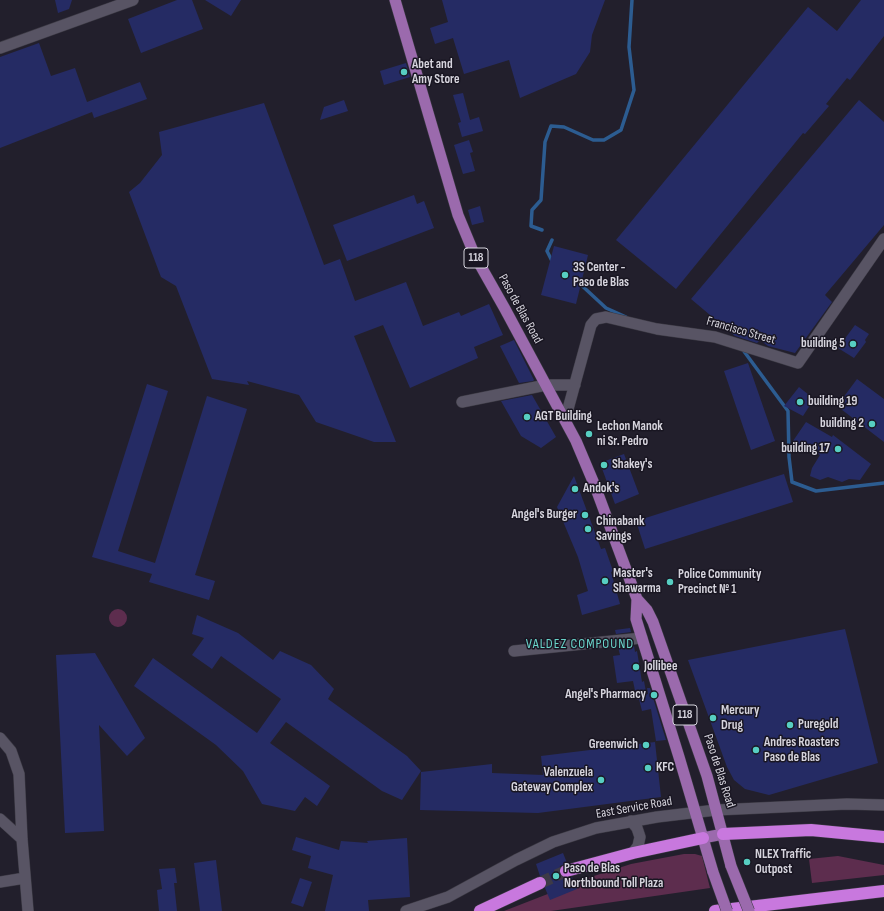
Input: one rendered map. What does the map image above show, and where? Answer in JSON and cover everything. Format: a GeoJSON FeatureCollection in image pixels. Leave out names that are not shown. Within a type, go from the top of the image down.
{"type":"FeatureCollection","features":[{"type":"Feature","properties":{"kind":"highway"},"geometry":{"type":"LineString","coordinates":[[723,834],[811,830],[884,837]]}},
{"type":"Feature","properties":{"kind":"highway"},"geometry":{"type":"LineString","coordinates":[[566,871],[632,853],[703,838]]}},
{"type":"Feature","properties":{"kind":"highway"},"geometry":{"type":"LineString","coordinates":[[480,911],[540,883]]}},
{"type":"Feature","properties":{"kind":"highway"},"geometry":{"type":"LineString","coordinates":[[716,911],[884,891]]}},
{"type":"Feature","properties":{"kind":"main road","name":"Paso de Blas Road"},"geometry":{"type":"LineString","coordinates":[[395,0],[458,215],[475,256],[565,420],[595,486],[637,599],[647,610],[653,622],[707,776],[731,866],[749,911]]}},
{"type":"Feature","properties":{"kind":"main road","name":"Paso de Blas Road"},"geometry":{"type":"LineString","coordinates":[[637,599],[636,619],[696,812],[713,872],[728,911]]}},
{"type":"Feature","properties":{"kind":"main road"},"geometry":{"type":"LineString","coordinates":[[703,838],[723,834]]}},
{"type":"Feature","properties":{"kind":"street"},"geometry":{"type":"LineString","coordinates":[[0,48],[133,0]]}},
{"type":"Feature","properties":{"kind":"street","name":"Francisco Street"},"geometry":{"type":"LineString","coordinates":[[565,420],[591,325],[596,319],[606,317],[657,329],[715,336],[798,363],[880,251],[884,239]]}},
{"type":"Feature","properties":{"kind":"street"},"geometry":{"type":"LineString","coordinates":[[462,402],[546,385],[575,385]]}},
{"type":"Feature","properties":{"kind":"street"},"geometry":{"type":"LineString","coordinates":[[514,651],[642,638]]}},
{"type":"Feature","properties":{"kind":"street"},"geometry":{"type":"LineString","coordinates":[[0,738],[11,751],[19,774],[22,839],[28,911]]}},
{"type":"Feature","properties":{"kind":"street","name":"East Service Road"},"geometry":{"type":"LineString","coordinates":[[406,911],[448,897],[516,860],[553,842],[596,828],[631,821],[716,810],[832,805],[884,805]]}},
{"type":"Feature","properties":{"kind":"street"},"geometry":{"type":"LineString","coordinates":[[0,820],[22,839]]}},
{"type":"Feature","properties":{"kind":"street"},"geometry":{"type":"LineString","coordinates":[[631,821],[637,828],[640,837],[638,846],[632,853]]}},
{"type":"Feature","properties":{"kind":"street"},"geometry":{"type":"LineString","coordinates":[[0,882],[25,878]]}},
{"type":"Feature","properties":{"kind":"shaded area"},"geometry":{"type":"Polygon","coordinates":[[[118,609],[124,612],[127,618],[124,624],[118,627],[112,624],[109,618],[112,612],[118,609]]]}},
{"type":"Feature","properties":{"kind":"shaded area"},"geometry":{"type":"Polygon","coordinates":[[[684,854],[695,854],[702,856],[710,888],[551,911],[504,911],[594,876],[631,864],[684,854]]]}},
{"type":"Feature","properties":{"kind":"shaded area"},"geometry":{"type":"Polygon","coordinates":[[[838,856],[884,865],[884,875],[812,883],[809,859],[838,856]]]}},
{"type":"Feature","properties":{"kind":"building"},"geometry":{"type":"Polygon","coordinates":[[[55,0],[72,0],[69,9],[58,13],[55,0]]]}},
{"type":"Feature","properties":{"kind":"building"},"geometry":{"type":"Polygon","coordinates":[[[177,0],[192,0],[203,29],[141,53],[128,19],[177,0]]]}},
{"type":"Feature","properties":{"kind":"building"},"geometry":{"type":"Polygon","coordinates":[[[205,0],[241,0],[231,16],[205,0]]]}},
{"type":"Feature","properties":{"kind":"building"},"geometry":{"type":"Polygon","coordinates":[[[442,0],[605,0],[592,35],[590,52],[576,74],[520,98],[509,60],[464,74],[453,38],[435,44],[430,28],[448,22],[442,0]]]}},
{"type":"Feature","properties":{"kind":"building"},"geometry":{"type":"Polygon","coordinates":[[[861,0],[884,0],[884,36],[850,80],[847,78],[826,104],[829,106],[805,134],[803,133],[676,289],[616,240],[808,7],[837,31],[861,0]]]}},
{"type":"Feature","properties":{"kind":"building"},"geometry":{"type":"Polygon","coordinates":[[[39,43],[51,76],[75,68],[87,102],[140,82],[147,99],[94,118],[92,112],[0,148],[0,57],[39,43]]]}},
{"type":"Feature","properties":{"kind":"building"},"geometry":{"type":"Polygon","coordinates":[[[406,63],[410,77],[384,85],[380,71],[406,63]]]}},
{"type":"Feature","properties":{"kind":"building"},"geometry":{"type":"Polygon","coordinates":[[[463,93],[470,120],[479,117],[483,131],[462,137],[458,123],[461,122],[453,95],[463,93]]]}},
{"type":"Feature","properties":{"kind":"building"},"geometry":{"type":"Polygon","coordinates":[[[344,100],[348,111],[320,120],[324,107],[344,100]]]}},
{"type":"Feature","properties":{"kind":"building"},"geometry":{"type":"Polygon","coordinates":[[[859,100],[884,122],[884,225],[825,295],[832,302],[795,353],[768,346],[760,340],[757,343],[735,336],[691,299],[859,100]]]}},
{"type":"Feature","properties":{"kind":"building"},"geometry":{"type":"Polygon","coordinates":[[[264,103],[324,265],[340,259],[355,301],[406,282],[423,326],[459,312],[461,316],[489,304],[503,335],[474,347],[478,358],[410,388],[383,325],[354,336],[396,442],[374,442],[316,422],[299,395],[247,381],[249,385],[212,379],[176,286],[161,277],[129,192],[140,183],[162,155],[159,132],[264,103]]]}},
{"type":"Feature","properties":{"kind":"building"},"geometry":{"type":"Polygon","coordinates":[[[469,140],[473,152],[470,153],[475,171],[463,174],[454,145],[469,140]]]}},
{"type":"Feature","properties":{"kind":"building"},"geometry":{"type":"Polygon","coordinates":[[[414,195],[417,204],[424,201],[434,228],[347,261],[333,225],[414,195]]]}},
{"type":"Feature","properties":{"kind":"building"},"geometry":{"type":"Polygon","coordinates":[[[480,206],[484,222],[472,225],[468,210],[480,206]]]}},
{"type":"Feature","properties":{"kind":"building","name":"3S Center - Paso de Blas"},"geometry":{"type":"Polygon","coordinates":[[[554,246],[588,255],[576,304],[541,295],[554,246]]]}},
{"type":"Feature","properties":{"kind":"building"},"geometry":{"type":"Polygon","coordinates":[[[855,325],[869,334],[865,340],[866,342],[854,358],[838,348],[855,325]]]}},
{"type":"Feature","properties":{"kind":"building"},"geometry":{"type":"Polygon","coordinates":[[[514,340],[534,380],[533,381],[519,383],[500,346],[514,340]]]}},
{"type":"Feature","properties":{"kind":"building"},"geometry":{"type":"Polygon","coordinates":[[[748,363],[775,441],[751,450],[724,371],[748,363]]]}},
{"type":"Feature","properties":{"kind":"building","name":"building 2"},"geometry":{"type":"Polygon","coordinates":[[[857,379],[884,399],[884,442],[837,406],[857,379]]]}},
{"type":"Feature","properties":{"kind":"building"},"geometry":{"type":"Polygon","coordinates":[[[147,384],[168,391],[118,551],[155,563],[207,396],[247,409],[195,575],[215,581],[209,600],[149,582],[152,574],[92,557],[147,384]]]}},
{"type":"Feature","properties":{"kind":"building","name":"building 19"},"geometry":{"type":"Polygon","coordinates":[[[799,387],[814,399],[803,416],[784,406],[799,387]]]}},
{"type":"Feature","properties":{"kind":"building","name":"AGT Building"},"geometry":{"type":"Polygon","coordinates":[[[532,395],[556,437],[541,448],[521,436],[501,401],[532,395]]]}},
{"type":"Feature","properties":{"kind":"building","name":"building 17"},"geometry":{"type":"Polygon","coordinates":[[[806,422],[832,437],[833,435],[871,464],[860,480],[849,479],[842,482],[828,477],[820,480],[810,476],[812,468],[820,455],[793,441],[806,422]]]}},
{"type":"Feature","properties":{"kind":"building"},"geometry":{"type":"Polygon","coordinates":[[[624,454],[639,494],[615,504],[600,463],[624,454]]]}},
{"type":"Feature","properties":{"kind":"building"},"geometry":{"type":"Polygon","coordinates":[[[784,474],[793,502],[645,549],[636,521],[784,474]]]}},
{"type":"Feature","properties":{"kind":"building"},"geometry":{"type":"Polygon","coordinates":[[[574,476],[601,549],[605,548],[613,571],[611,572],[620,604],[582,615],[577,595],[588,591],[578,557],[557,507],[574,476]]]}},
{"type":"Feature","properties":{"kind":"building"},"geometry":{"type":"Polygon","coordinates":[[[197,615],[238,633],[273,660],[280,651],[311,665],[334,689],[328,699],[407,756],[421,771],[402,800],[382,791],[286,722],[270,743],[330,786],[317,806],[305,797],[295,811],[262,804],[243,771],[216,745],[134,686],[153,658],[257,733],[281,699],[221,656],[212,669],[192,655],[204,638],[192,634],[197,615]]]}},
{"type":"Feature","properties":{"kind":"building"},"geometry":{"type":"Polygon","coordinates":[[[630,628],[631,632],[616,634],[615,630],[630,628]]]}},
{"type":"Feature","properties":{"kind":"building","name":"Puregold"},"geometry":{"type":"Polygon","coordinates":[[[845,629],[878,763],[769,795],[745,789],[734,780],[727,767],[688,660],[845,629]]]}},
{"type":"Feature","properties":{"kind":"building"},"geometry":{"type":"Polygon","coordinates":[[[634,646],[635,652],[637,651],[642,682],[644,681],[646,692],[644,692],[644,695],[648,694],[647,688],[650,688],[666,740],[656,741],[651,709],[642,711],[639,699],[637,700],[633,681],[617,683],[613,656],[620,655],[618,647],[634,646]]]}},
{"type":"Feature","properties":{"kind":"building"},"geometry":{"type":"Polygon","coordinates":[[[95,653],[145,738],[127,756],[99,725],[104,831],[65,833],[56,655],[95,653]]]}},
{"type":"Feature","properties":{"kind":"building"},"geometry":{"type":"Polygon","coordinates":[[[655,742],[661,797],[538,813],[420,810],[421,772],[492,764],[492,773],[543,775],[541,756],[655,742]]]}},
{"type":"Feature","properties":{"kind":"building"},"geometry":{"type":"Polygon","coordinates":[[[296,837],[339,850],[341,841],[368,843],[367,841],[407,838],[410,897],[368,900],[369,911],[325,911],[333,875],[308,868],[311,856],[292,850],[296,837]]]}},
{"type":"Feature","properties":{"kind":"building","name":"Paso de Blas Northbound Toll Plaza"},"geometry":{"type":"Polygon","coordinates":[[[563,853],[567,863],[560,866],[559,873],[564,878],[572,877],[577,889],[550,900],[545,888],[547,880],[540,876],[536,864],[563,853]]]}},
{"type":"Feature","properties":{"kind":"building"},"geometry":{"type":"Polygon","coordinates":[[[216,860],[222,911],[200,911],[194,863],[216,860]]]}},
{"type":"Feature","properties":{"kind":"building"},"geometry":{"type":"Polygon","coordinates":[[[175,868],[177,883],[174,883],[177,911],[159,911],[157,890],[162,889],[159,869],[175,868]]]}},
{"type":"Feature","properties":{"kind":"building"},"geometry":{"type":"Polygon","coordinates":[[[300,878],[312,882],[303,907],[291,903],[300,878]]]}},
{"type":"Feature","properties":{"kind":"waterway"},"geometry":{"type":"LineString","coordinates":[[542,230],[531,226],[532,210],[541,200],[545,142],[551,126],[564,127],[593,140],[604,140],[621,130],[634,90],[629,47],[632,0]]}},
{"type":"Feature","properties":{"kind":"waterway"},"geometry":{"type":"LineString","coordinates":[[552,240],[547,251],[553,263]]}},
{"type":"Feature","properties":{"kind":"waterway"},"geometry":{"type":"LineString","coordinates":[[578,282],[606,308],[626,317]]}},
{"type":"Feature","properties":{"kind":"waterway"},"geometry":{"type":"LineString","coordinates":[[743,350],[788,411],[789,457],[792,482],[816,491],[884,483]]}},
{"type":"Feature","properties":{"kind":"tunnel"},"geometry":{"type":"LineString","coordinates":[[540,883],[566,871]]}},
{"type":"Feature","properties":{"kind":"place","name":"Abet and Amy Store"},"geometry":{"type":"Point","coordinates":[404,72]}},
{"type":"Feature","properties":{"kind":"place","name":"3S Center - Paso de Blas"},"geometry":{"type":"Point","coordinates":[565,275]}},
{"type":"Feature","properties":{"kind":"place","name":"building 5"},"geometry":{"type":"Point","coordinates":[853,344]}},
{"type":"Feature","properties":{"kind":"place","name":"building 19"},"geometry":{"type":"Point","coordinates":[800,402]}},
{"type":"Feature","properties":{"kind":"place","name":"AGT Building"},"geometry":{"type":"Point","coordinates":[527,417]}},
{"type":"Feature","properties":{"kind":"place","name":"building 2"},"geometry":{"type":"Point","coordinates":[872,424]}},
{"type":"Feature","properties":{"kind":"place","name":"Lechon Manok ni Sr. Pedro"},"geometry":{"type":"Point","coordinates":[589,434]}},
{"type":"Feature","properties":{"kind":"place","name":"building 17"},"geometry":{"type":"Point","coordinates":[838,449]}},
{"type":"Feature","properties":{"kind":"place","name":"Shakey's"},"geometry":{"type":"Point","coordinates":[604,465]}},
{"type":"Feature","properties":{"kind":"place","name":"Andok's"},"geometry":{"type":"Point","coordinates":[575,489]}},
{"type":"Feature","properties":{"kind":"place","name":"Angel's Burger"},"geometry":{"type":"Point","coordinates":[585,515]}},
{"type":"Feature","properties":{"kind":"place","name":"Chinabank Savings"},"geometry":{"type":"Point","coordinates":[588,529]}},
{"type":"Feature","properties":{"kind":"place","name":"Master's Shawarma"},"geometry":{"type":"Point","coordinates":[605,581]}},
{"type":"Feature","properties":{"kind":"place","name":"Police Community Precinct № 1"},"geometry":{"type":"Point","coordinates":[670,582]}},
{"type":"Feature","properties":{"kind":"place","name":"Jollibee"},"geometry":{"type":"Point","coordinates":[636,667]}},
{"type":"Feature","properties":{"kind":"place","name":"Angel's Pharmacy"},"geometry":{"type":"Point","coordinates":[654,695]}},
{"type":"Feature","properties":{"kind":"place","name":"Mercury Drug"},"geometry":{"type":"Point","coordinates":[713,718]}},
{"type":"Feature","properties":{"kind":"place","name":"Puregold"},"geometry":{"type":"Point","coordinates":[790,725]}},
{"type":"Feature","properties":{"kind":"place","name":"Greenwich"},"geometry":{"type":"Point","coordinates":[646,745]}},
{"type":"Feature","properties":{"kind":"place","name":"Andres Roasters Paso de Blas"},"geometry":{"type":"Point","coordinates":[756,750]}},
{"type":"Feature","properties":{"kind":"place","name":"KFC"},"geometry":{"type":"Point","coordinates":[648,768]}},
{"type":"Feature","properties":{"kind":"place","name":"Valenzuela Gateway Complex"},"geometry":{"type":"Point","coordinates":[601,780]}},
{"type":"Feature","properties":{"kind":"place","name":"NLEX Traffic Outpost"},"geometry":{"type":"Point","coordinates":[747,862]}},
{"type":"Feature","properties":{"kind":"place","name":"Paso de Blas Northbound Toll Plaza"},"geometry":{"type":"Point","coordinates":[556,876]}},
{"type":"Feature","properties":{"kind":"district","name":"VALDEZ COMPOUND"},"geometry":{"type":"Point","coordinates":[580,644]}}]}
